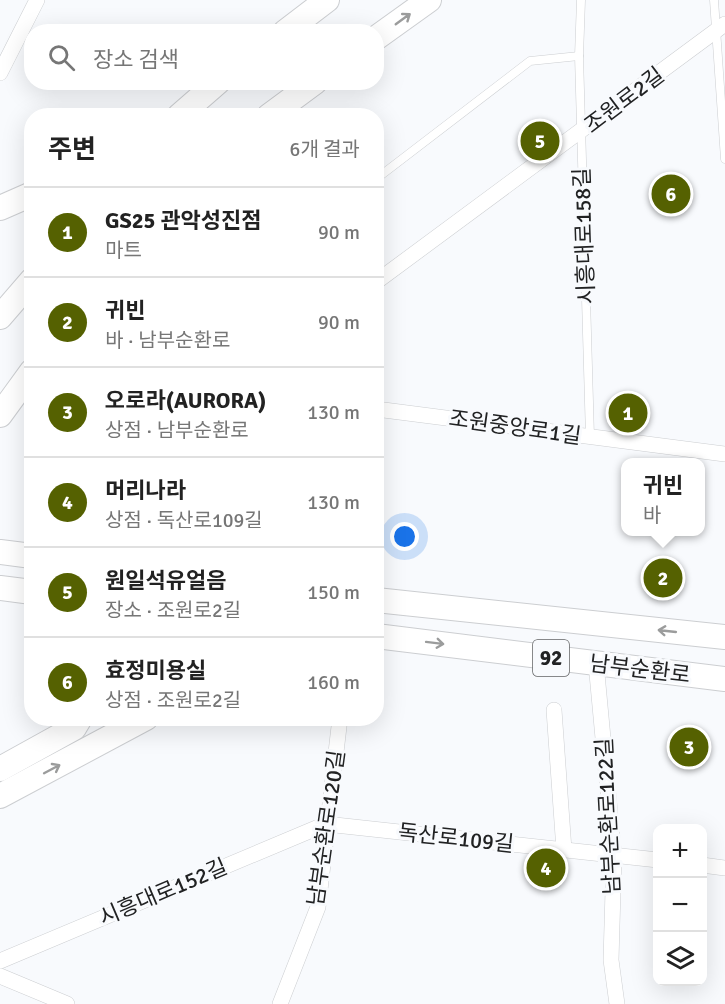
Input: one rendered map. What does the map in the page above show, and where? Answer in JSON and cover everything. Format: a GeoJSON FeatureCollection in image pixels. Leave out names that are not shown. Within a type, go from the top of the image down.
{"type":"FeatureCollection","features":[{"type":"Feature","properties":{"kind":"main road"},"geometry":{"type":"LineString","coordinates":[[296,24],[327,0]]}},
{"type":"Feature","properties":{"kind":"main road"},"geometry":{"type":"LineString","coordinates":[[384,32],[429,0]]}},
{"type":"Feature","properties":{"kind":"main road"},"geometry":{"type":"LineString","coordinates":[[186,108],[208,90]]}},
{"type":"Feature","properties":{"kind":"main road"},"geometry":{"type":"LineString","coordinates":[[280,108],[304,90]]}},
{"type":"Feature","properties":{"kind":"main road"},"geometry":{"type":"LineString","coordinates":[[0,208],[24,198]]}},
{"type":"Feature","properties":{"kind":"main road"},"geometry":{"type":"LineString","coordinates":[[0,317],[24,289]]}},
{"type":"Feature","properties":{"kind":"main road"},"geometry":{"type":"LineString","coordinates":[[0,415],[24,382]]}},
{"type":"Feature","properties":{"kind":"main road"},"geometry":{"type":"LineString","coordinates":[[0,552],[24,555]]}},
{"type":"Feature","properties":{"kind":"main road"},"geometry":{"type":"LineString","coordinates":[[0,588],[24,592]]}},
{"type":"Feature","properties":{"kind":"main road","name":"남부순환로"},"geometry":{"type":"LineString","coordinates":[[388,601],[725,637]]}},
{"type":"Feature","properties":{"kind":"main road","name":"남부순환로"},"geometry":{"type":"LineString","coordinates":[[384,637],[725,679]]}},
{"type":"Feature","properties":{"kind":"main road"},"geometry":{"type":"LineString","coordinates":[[0,769],[75,726]]}},
{"type":"Feature","properties":{"kind":"main road"},"geometry":{"type":"LineString","coordinates":[[0,796],[131,726]]}},
{"type":"Feature","properties":{"kind":"street"},"geometry":{"type":"LineString","coordinates":[[25,24],[37,0]]}},
{"type":"Feature","properties":{"kind":"street"},"geometry":{"type":"LineString","coordinates":[[0,73],[24,26]]}},
{"type":"Feature","properties":{"kind":"street","name":"조원로2길"},"geometry":{"type":"LineString","coordinates":[[384,276],[720,27]]}},
{"type":"Feature","properties":{"kind":"street","name":"조원중앙로1길"},"geometry":{"type":"LineString","coordinates":[[384,410],[725,454]]}},
{"type":"Feature","properties":{"kind":"street","name":"남부순환로122길"},"geometry":{"type":"LineString","coordinates":[[596,663],[614,856],[611,960],[616,1004]]}},
{"type":"Feature","properties":{"kind":"street"},"geometry":{"type":"LineString","coordinates":[[554,710],[564,850]]}},
{"type":"Feature","properties":{"kind":"street","name":"남부순환로120길"},"geometry":{"type":"LineString","coordinates":[[280,1004],[318,908],[339,726]]}},
{"type":"Feature","properties":{"kind":"street","name":"독산로109길"},"geometry":{"type":"LineString","coordinates":[[326,824],[653,860]]}},
{"type":"Feature","properties":{"kind":"street","name":"시흥대로152길"},"geometry":{"type":"LineString","coordinates":[[0,961],[326,824]]}},
{"type":"Feature","properties":{"kind":"street"},"geometry":{"type":"LineString","coordinates":[[707,866],[725,868]]}},
{"type":"Feature","properties":{"kind":"street"},"geometry":{"type":"LineString","coordinates":[[0,976],[67,1004]]}},
{"type":"Feature","properties":{"kind":"lane","name":"시흥대로158길"},"geometry":{"type":"LineString","coordinates":[[582,0],[579,56],[590,437]]}},
{"type":"Feature","properties":{"kind":"lane"},"geometry":{"type":"LineString","coordinates":[[714,0],[720,27],[725,159]]}},
{"type":"Feature","properties":{"kind":"lane"},"geometry":{"type":"LineString","coordinates":[[384,173],[530,61],[579,56]]}},
{"type":"Feature","properties":{"kind":"place","name":"원일석유얼음"},"geometry":{"type":"Point","coordinates":[540,141]}},
{"type":"Feature","properties":{"kind":"place","name":"효정미용실"},"geometry":{"type":"Point","coordinates":[671,194]}},
{"type":"Feature","properties":{"kind":"place","name":"GS25 관악성진점"},"geometry":{"type":"Point","coordinates":[628,413]}},
{"type":"Feature","properties":{"kind":"place","name":"귀빈"},"geometry":{"type":"Point","coordinates":[663,578]}},
{"type":"Feature","properties":{"kind":"place","name":"오로라(AURORA)"},"geometry":{"type":"Point","coordinates":[689,747]}},
{"type":"Feature","properties":{"kind":"place","name":"머리나라"},"geometry":{"type":"Point","coordinates":[546,868]}}]}
